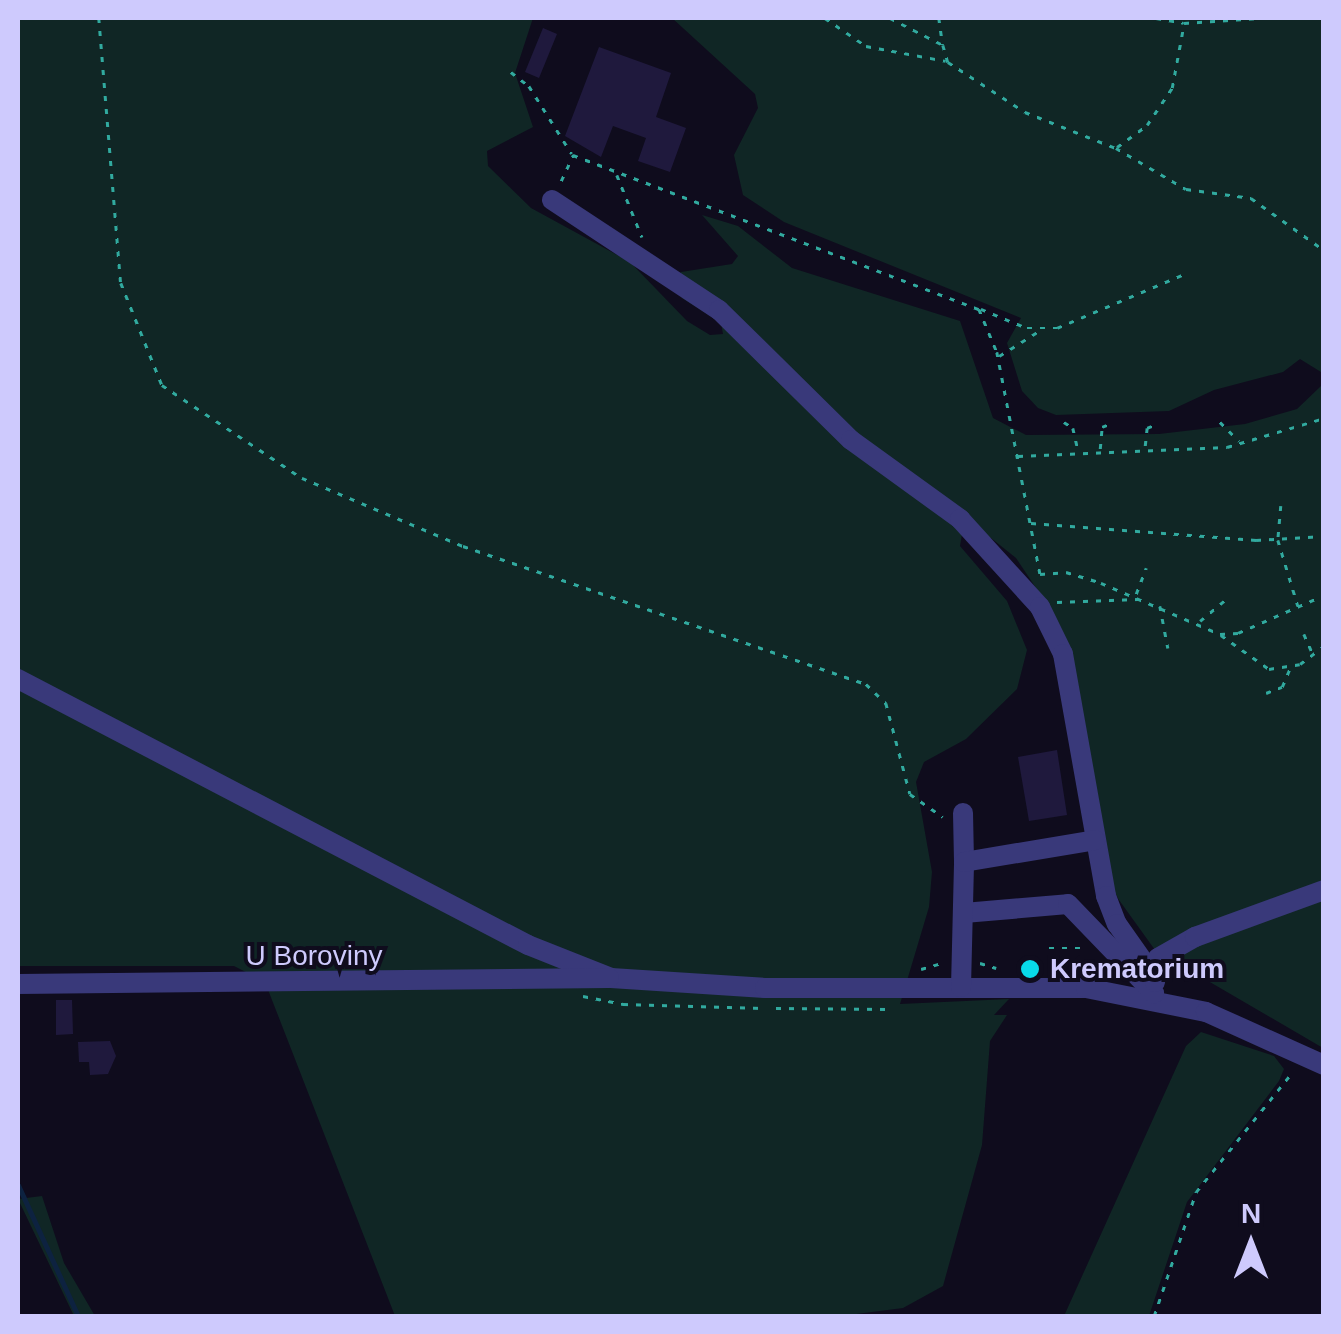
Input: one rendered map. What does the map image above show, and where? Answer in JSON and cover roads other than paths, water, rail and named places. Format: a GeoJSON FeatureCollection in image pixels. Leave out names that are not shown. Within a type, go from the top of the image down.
{"type":"FeatureCollection","features":[{"type":"Feature","properties":{"kind":"street"},"geometry":{"type":"LineString","coordinates":[[552,200],[718,310],[852,440],[960,519],[1049,620],[1063,654],[1095,840],[1117,924],[1154,974],[1159,998]]}},
{"type":"Feature","properties":{"kind":"street"},"geometry":{"type":"LineString","coordinates":[[18,679],[528,945],[610,978],[860,988],[1086,988],[1159,998],[1324,1065]]}},
{"type":"Feature","properties":{"kind":"street"},"geometry":{"type":"LineString","coordinates":[[961,987],[963,817]]}},
{"type":"Feature","properties":{"kind":"street"},"geometry":{"type":"LineString","coordinates":[[964,862],[1095,840]]}},
{"type":"Feature","properties":{"kind":"street"},"geometry":{"type":"LineString","coordinates":[[1154,974],[1158,958],[1195,937],[1324,890]]}},
{"type":"Feature","properties":{"kind":"street"},"geometry":{"type":"LineString","coordinates":[[964,913],[1068,904],[1159,998]]}},
{"type":"Feature","properties":{"kind":"street","name":"U Boroviny"},"geometry":{"type":"LineString","coordinates":[[18,984],[572,984],[610,978]]}},
{"type":"Feature","properties":{"kind":"waterway"},"geometry":{"type":"LineString","coordinates":[[18,1185],[78,1316]]}},
{"type":"Feature","properties":{"kind":"place","name":"Krematorium"},"geometry":{"type":"Point","coordinates":[1030,969]}}]}
